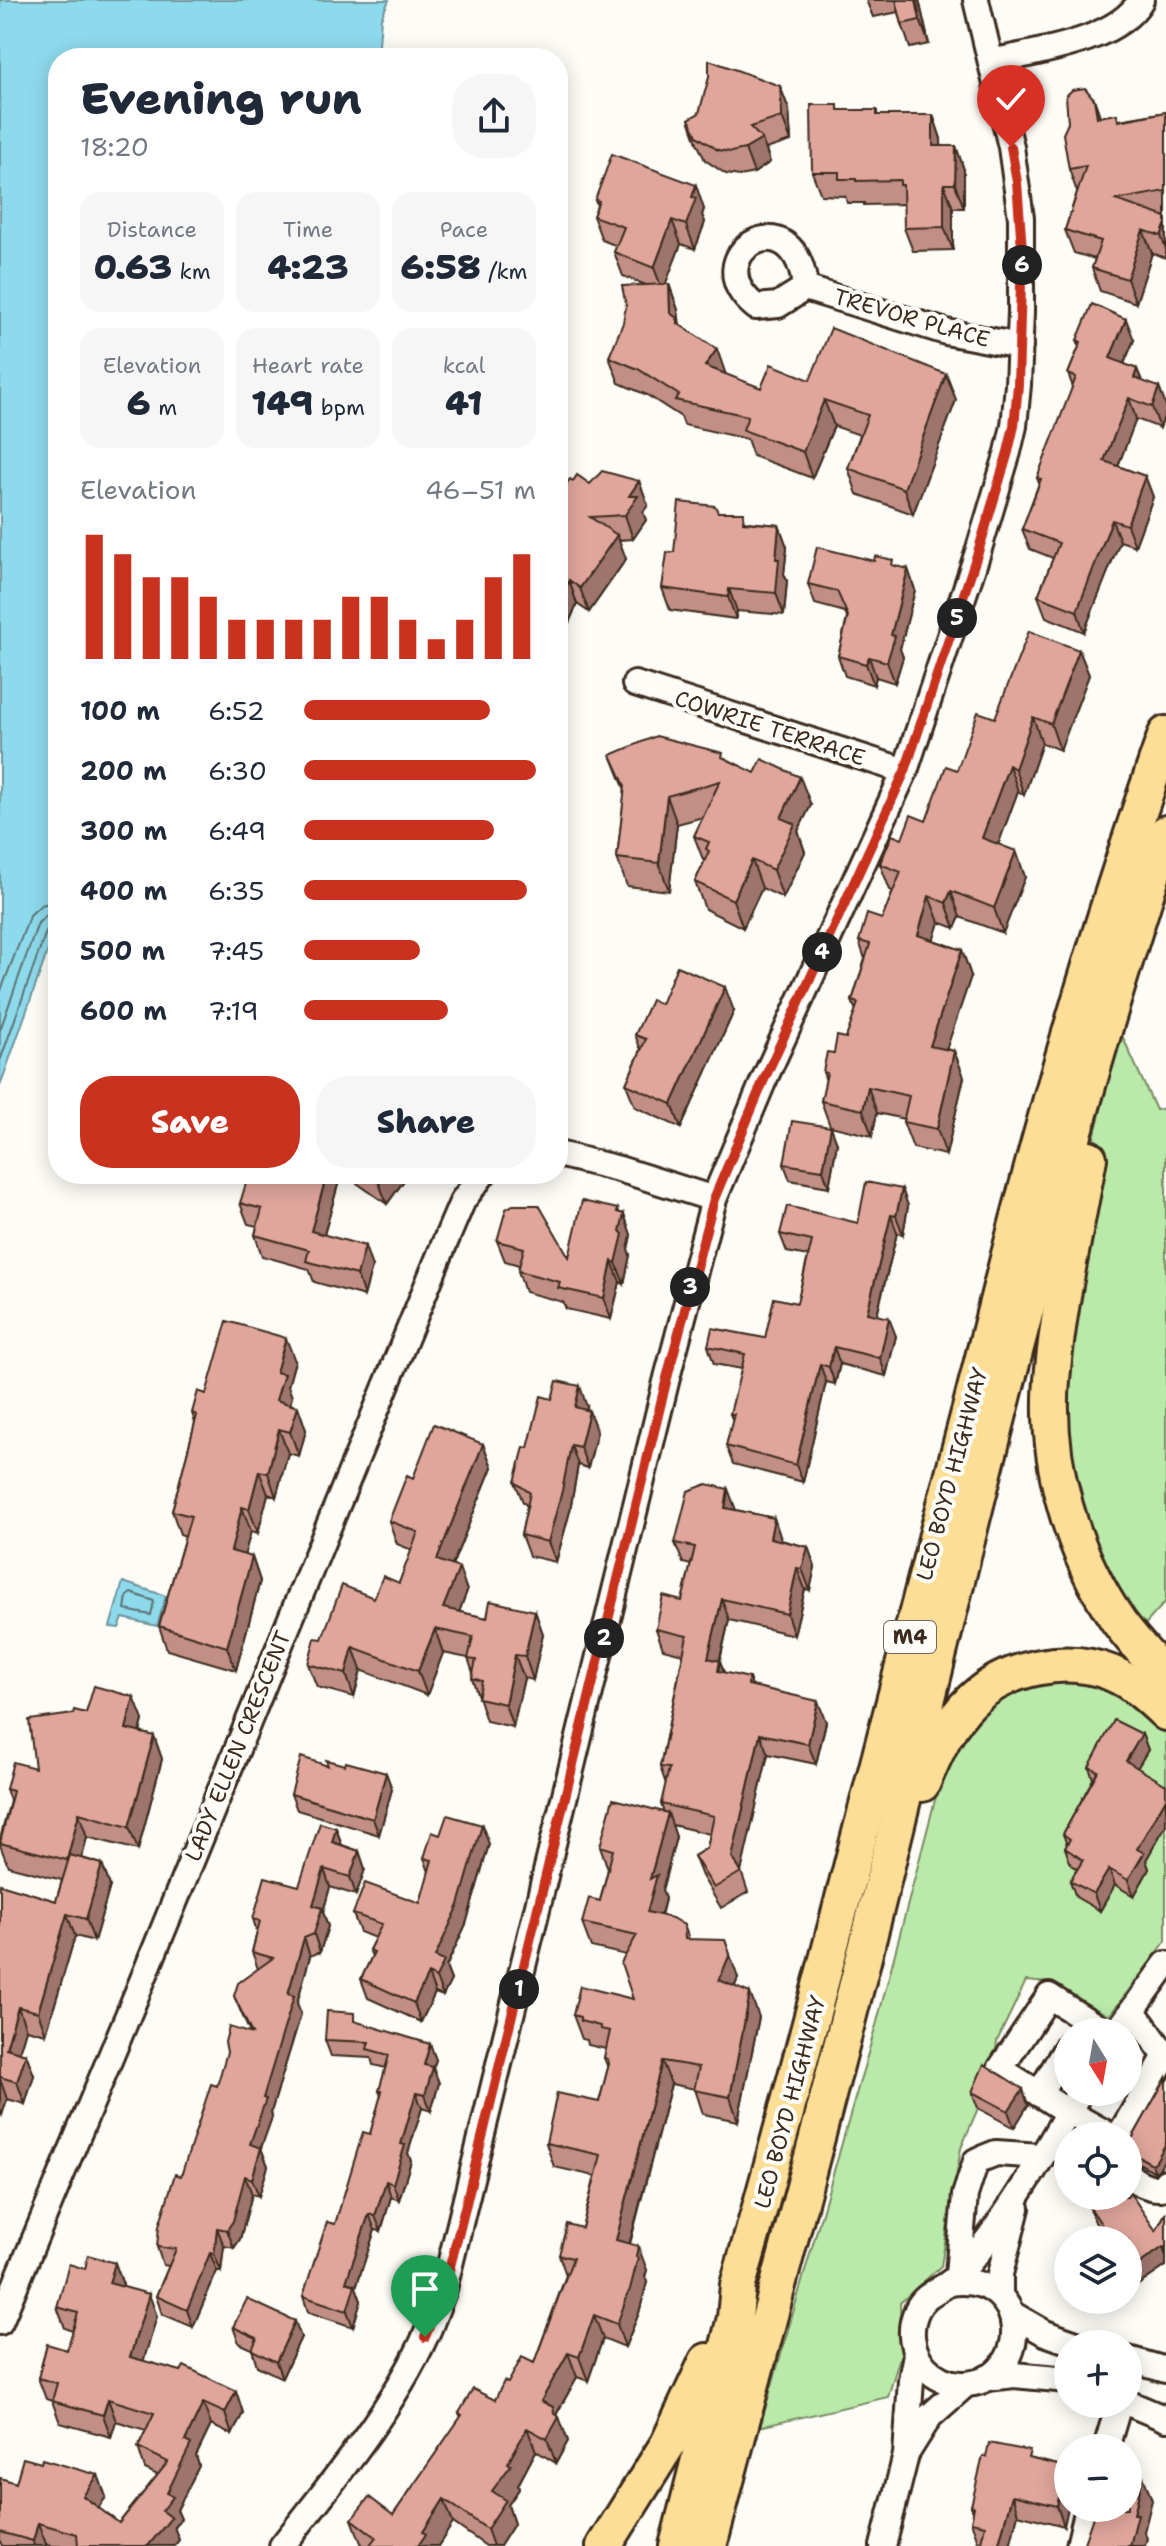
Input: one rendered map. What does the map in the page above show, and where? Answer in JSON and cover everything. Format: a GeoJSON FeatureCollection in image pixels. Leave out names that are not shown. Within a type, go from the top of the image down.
{"type":"FeatureCollection","features":[{"type":"Feature","properties":{"kind":"highway","name":"LEO BOYD HIGHWAY"},"geometry":{"type":"LineString","coordinates":[[677,2546],[735,2318],[738,2285],[798,2077],[1025,1193],[1075,1015],[1166,734]]}},
{"type":"Feature","properties":{"kind":"highway","name":"LEO BOYD HIGHWAY"},"geometry":{"type":"LineString","coordinates":[[709,2546],[887,1864],[994,1426],[1122,966],[1166,833]]}},
{"type":"Feature","properties":{"kind":"highway"},"geometry":{"type":"LineString","coordinates":[[1093,1070],[1091,1149],[1052,1381],[1055,1451],[1072,1526],[1099,1588],[1119,1621],[1166,1677]]}},
{"type":"Feature","properties":{"kind":"highway"},"geometry":{"type":"LineString","coordinates":[[887,1864],[940,1743],[972,1700],[1012,1674],[1057,1665],[1083,1666],[1110,1672],[1133,1684],[1166,1713]]}},
{"type":"Feature","properties":{"kind":"highway"},"geometry":{"type":"LineString","coordinates":[[604,2546],[668,2444],[695,2389],[738,2285]]}},
{"type":"Feature","properties":{"kind":"street"},"geometry":{"type":"LineString","coordinates":[[282,2546],[340,2471],[397,2388],[425,2337],[444,2289],[667,1378],[714,1199],[763,1082],[905,771],[969,581],[1008,452],[1014,426],[1020,346],[1022,249],[1019,206],[1011,147],[976,0]]}},
{"type":"Feature","properties":{"kind":"street"},"geometry":{"type":"LineString","coordinates":[[991,62],[1092,37],[1114,25],[1137,7],[1141,0]]}},
{"type":"Feature","properties":{"kind":"street","name":"TREVOR PLACE"},"geometry":{"type":"LineString","coordinates":[[805,288],[946,332],[1020,346]]}},
{"type":"Feature","properties":{"kind":"street","name":"COWRIE TERRACE"},"geometry":{"type":"LineString","coordinates":[[635,684],[905,771]]}},
{"type":"Feature","properties":{"kind":"street"},"geometry":{"type":"LineString","coordinates":[[568,1156],[714,1199]]}},
{"type":"Feature","properties":{"kind":"street","name":"LADY ELLEN CRESCENT"},"geometry":{"type":"LineString","coordinates":[[0,2322],[443,1247],[463,1200],[475,1184]]}},
{"type":"Feature","properties":{"kind":"street"},"geometry":{"type":"LineString","coordinates":[[1127,2018],[1166,1964]]}},
{"type":"Feature","properties":{"kind":"street"},"geometry":{"type":"LineString","coordinates":[[1054,2097],[1039,2094],[1000,2069],[1049,1996],[1074,2018]]}},
{"type":"Feature","properties":{"kind":"street"},"geometry":{"type":"LineString","coordinates":[[1127,2122],[1166,2056],[1132,2010]]}},
{"type":"Feature","properties":{"kind":"street"},"geometry":{"type":"LineString","coordinates":[[1039,2094],[1054,2069]]}},
{"type":"Feature","properties":{"kind":"street"},"geometry":{"type":"LineString","coordinates":[[1054,2379],[1014,2375],[956,2384],[928,2371],[916,2354],[911,2333],[916,2312],[929,2294],[953,2279],[987,2239],[1072,2106]]}},
{"type":"Feature","properties":{"kind":"street"},"geometry":{"type":"LineString","coordinates":[[1078,2106],[1096,2122]]}},
{"type":"Feature","properties":{"kind":"street"},"geometry":{"type":"LineString","coordinates":[[953,2279],[965,2195],[976,2161],[996,2153],[1041,2156]]}},
{"type":"Feature","properties":{"kind":"street"},"geometry":{"type":"LineString","coordinates":[[1142,2183],[1161,2188],[1166,2182]]}},
{"type":"Feature","properties":{"kind":"street"},"geometry":{"type":"LineString","coordinates":[[906,2455],[930,2416],[1007,2360],[1013,2348],[1015,2334],[1000,2274],[1025,2183]]}},
{"type":"Feature","properties":{"kind":"street"},"geometry":{"type":"LineString","coordinates":[[953,2279],[980,2284],[1045,2333],[1054,2336]]}},
{"type":"Feature","properties":{"kind":"street"},"geometry":{"type":"LineString","coordinates":[[883,2546],[906,2455],[911,2380],[916,2354]]}},
{"type":"Feature","properties":{"kind":"street"},"geometry":{"type":"LineString","coordinates":[[1142,2363],[1166,2370]]}},
{"type":"Feature","properties":{"kind":"street"},"geometry":{"type":"LineString","coordinates":[[1142,2409],[1166,2419]]}},
{"type":"Feature","properties":{"kind":"street"},"geometry":{"type":"LineString","coordinates":[[1079,2546],[1085,2522]]}},
{"type":"Feature","properties":{"kind":"green space"},"geometry":{"type":"Polygon","coordinates":[[[1120,1031],[1156,1110],[1166,1108],[1166,1601],[1133,1638],[1052,1469],[1054,1303],[1120,1031]]]}},
{"type":"Feature","properties":{"kind":"green space"},"geometry":{"type":"Polygon","coordinates":[[[1094,1668],[1166,1725],[1166,1941],[1109,2016],[1049,1983],[1026,1981],[997,2041],[994,2071],[961,2148],[941,2266],[900,2303],[902,2350],[888,2397],[760,2427],[877,2022],[935,1800],[959,1729],[975,1701],[1094,1668]]]}},
{"type":"Feature","properties":{"kind":"water"},"geometry":{"type":"Polygon","coordinates":[[[0,0],[389,0],[381,18],[379,48],[48,48],[48,950],[0,1086],[0,0]]]}},
{"type":"Feature","properties":{"kind":"water"},"geometry":{"type":"Polygon","coordinates":[[[123,1582],[166,1596],[157,1626],[123,1618],[119,1628],[110,1627],[123,1582]]]}},
{"type":"Feature","properties":{"kind":"building"},"geometry":{"type":"Polygon","coordinates":[[[896,0],[916,0],[920,20],[902,24],[896,0]]]}},
{"type":"Feature","properties":{"kind":"building"},"geometry":{"type":"Polygon","coordinates":[[[709,60],[780,86],[782,117],[750,127],[762,139],[745,149],[731,152],[718,150],[697,136],[689,119],[699,113],[709,77],[709,60]]]}},
{"type":"Feature","properties":{"kind":"building"},"geometry":{"type":"Polygon","coordinates":[[[1085,88],[1094,99],[1097,117],[1117,114],[1118,121],[1166,112],[1166,191],[1116,200],[1166,217],[1161,236],[1143,230],[1127,279],[1092,268],[1101,241],[1065,230],[1086,166],[1069,169],[1063,134],[1068,123],[1066,96],[1072,90],[1085,88]]]}},
{"type":"Feature","properties":{"kind":"building"},"geometry":{"type":"Polygon","coordinates":[[[811,105],[838,105],[838,110],[877,110],[877,115],[933,115],[933,146],[956,146],[955,184],[944,184],[944,227],[904,228],[903,185],[900,185],[900,180],[856,181],[839,179],[839,172],[812,172],[811,105]]]}},
{"type":"Feature","properties":{"kind":"building"},"geometry":{"type":"Polygon","coordinates":[[[612,154],[696,185],[692,197],[696,198],[686,225],[672,220],[654,268],[614,252],[624,227],[593,216],[599,201],[595,200],[612,154]]]}},
{"type":"Feature","properties":{"kind":"building"},"geometry":{"type":"Polygon","coordinates":[[[669,284],[670,313],[677,318],[677,323],[717,349],[705,366],[761,388],[771,364],[810,380],[831,328],[946,374],[904,489],[848,468],[868,415],[824,400],[803,452],[743,430],[748,416],[675,400],[679,395],[638,369],[609,357],[623,323],[626,306],[622,286],[669,284]]]}},
{"type":"Feature","properties":{"kind":"building"},"geometry":{"type":"Polygon","coordinates":[[[1092,304],[1126,319],[1110,358],[1137,369],[1134,378],[1159,387],[1152,407],[1129,398],[1104,461],[1145,476],[1127,525],[1112,520],[1077,611],[1038,596],[1059,543],[1022,529],[1041,479],[1037,478],[1076,377],[1068,374],[1081,342],[1077,340],[1092,304]]]}},
{"type":"Feature","properties":{"kind":"building"},"geometry":{"type":"Polygon","coordinates":[[[602,471],[639,481],[629,496],[638,496],[625,515],[590,517],[617,535],[580,588],[569,580],[568,582],[568,482],[573,481],[577,475],[590,484],[602,471]]]}},
{"type":"Feature","properties":{"kind":"building"},"geometry":{"type":"Polygon","coordinates":[[[679,502],[715,506],[718,512],[744,512],[743,522],[779,525],[776,593],[729,589],[728,597],[662,588],[667,553],[674,552],[679,502]]]}},
{"type":"Feature","properties":{"kind":"building"},"geometry":{"type":"Polygon","coordinates":[[[817,547],[874,561],[875,556],[893,560],[892,565],[908,569],[887,662],[869,657],[866,664],[838,656],[848,616],[837,591],[808,584],[817,547]]]}},
{"type":"Feature","properties":{"kind":"building"},"geometry":{"type":"Polygon","coordinates":[[[1029,631],[1079,650],[1051,724],[1033,717],[1015,769],[1009,765],[982,838],[1016,851],[994,908],[951,891],[946,903],[929,896],[918,935],[962,950],[930,1046],[954,1051],[937,1129],[903,1122],[909,1096],[868,1087],[863,1110],[821,1101],[827,1073],[823,1072],[827,1052],[834,1053],[837,1036],[846,1038],[858,1003],[852,1001],[870,944],[859,941],[867,914],[882,919],[901,872],[880,864],[892,835],[902,839],[911,815],[926,821],[946,766],[957,770],[978,712],[995,718],[1029,631]]]}},
{"type":"Feature","properties":{"kind":"building"},"geometry":{"type":"Polygon","coordinates":[[[656,736],[723,753],[722,757],[755,773],[762,759],[800,777],[781,818],[795,824],[773,870],[752,860],[733,900],[695,882],[709,851],[706,849],[709,842],[694,836],[720,781],[667,796],[659,863],[617,858],[625,786],[611,755],[656,736]]]}},
{"type":"Feature","properties":{"kind":"building"},"geometry":{"type":"Polygon","coordinates":[[[677,966],[725,987],[672,1104],[626,1084],[646,1039],[635,1035],[651,1000],[661,1004],[677,966]]]}},
{"type":"Feature","properties":{"kind":"building"},"geometry":{"type":"Polygon","coordinates":[[[792,1121],[831,1127],[823,1170],[784,1164],[792,1121]]]}},
{"type":"Feature","properties":{"kind":"building"},"geometry":{"type":"Polygon","coordinates":[[[866,1182],[902,1189],[896,1216],[891,1215],[867,1313],[889,1318],[880,1358],[834,1347],[829,1367],[820,1364],[796,1465],[726,1446],[734,1414],[730,1414],[745,1354],[708,1346],[712,1328],[765,1338],[774,1298],[797,1303],[812,1241],[780,1234],[787,1206],[858,1223],[866,1182]]]}},
{"type":"Feature","properties":{"kind":"building"},"geometry":{"type":"Polygon","coordinates":[[[246,1184],[324,1184],[311,1231],[365,1246],[357,1275],[306,1261],[309,1250],[255,1235],[262,1209],[240,1203],[246,1184]]]}},
{"type":"Feature","properties":{"kind":"building"},"geometry":{"type":"Polygon","coordinates":[[[582,1201],[618,1209],[617,1212],[624,1214],[620,1231],[623,1234],[616,1263],[612,1261],[604,1298],[558,1288],[560,1282],[518,1271],[524,1248],[497,1241],[506,1209],[513,1205],[539,1205],[569,1257],[582,1201]]]}},
{"type":"Feature","properties":{"kind":"building"},"geometry":{"type":"Polygon","coordinates":[[[227,1321],[286,1338],[276,1372],[284,1374],[276,1400],[298,1407],[290,1432],[279,1429],[268,1473],[259,1471],[249,1509],[242,1507],[231,1551],[252,1557],[227,1647],[159,1626],[191,1516],[172,1511],[197,1415],[192,1413],[198,1391],[206,1394],[227,1321]]]}},
{"type":"Feature","properties":{"kind":"building"},"geometry":{"type":"Polygon","coordinates":[[[557,1381],[580,1386],[575,1407],[589,1411],[580,1447],[571,1445],[548,1542],[521,1535],[530,1493],[515,1482],[524,1447],[528,1448],[541,1396],[552,1399],[557,1381]]]}},
{"type":"Feature","properties":{"kind":"building"},"geometry":{"type":"Polygon","coordinates":[[[434,1424],[483,1444],[437,1560],[459,1568],[443,1608],[487,1618],[490,1601],[535,1611],[525,1656],[515,1655],[505,1704],[478,1698],[482,1681],[472,1678],[476,1660],[468,1659],[473,1637],[435,1629],[418,1671],[353,1647],[346,1674],[308,1664],[315,1638],[322,1639],[342,1585],[374,1598],[383,1576],[399,1583],[418,1532],[389,1521],[407,1475],[413,1478],[434,1424]]]}},
{"type":"Feature","properties":{"kind":"building"},"geometry":{"type":"Polygon","coordinates":[[[707,1484],[728,1489],[725,1508],[774,1518],[770,1538],[808,1547],[802,1569],[797,1568],[787,1614],[722,1599],[708,1658],[720,1661],[718,1671],[749,1678],[748,1685],[818,1701],[808,1744],[760,1734],[732,1857],[741,1872],[714,1888],[694,1856],[707,1848],[714,1816],[661,1804],[669,1768],[660,1767],[687,1636],[656,1629],[663,1596],[682,1601],[695,1547],[675,1543],[688,1491],[707,1484]]]}},
{"type":"Feature","properties":{"kind":"building"},"geometry":{"type":"Polygon","coordinates":[[[94,1686],[134,1697],[126,1729],[154,1736],[129,1827],[79,1813],[67,1860],[0,1843],[13,1791],[6,1789],[13,1762],[35,1768],[29,1720],[73,1714],[74,1710],[86,1713],[94,1686]]]}},
{"type":"Feature","properties":{"kind":"building"},"geometry":{"type":"Polygon","coordinates":[[[1114,1720],[1142,1734],[1126,1761],[1166,1785],[1166,1798],[1137,1849],[1144,1853],[1128,1880],[1109,1869],[1094,1894],[1070,1881],[1083,1860],[1065,1848],[1070,1839],[1063,1834],[1098,1771],[1089,1767],[1114,1720]]]}},
{"type":"Feature","properties":{"kind":"building"},"geometry":{"type":"Polygon","coordinates":[[[301,1757],[328,1766],[326,1760],[386,1773],[373,1819],[291,1794],[301,1757]]]}},
{"type":"Feature","properties":{"kind":"building"},"geometry":{"type":"Polygon","coordinates":[[[613,1799],[668,1813],[650,1879],[657,1875],[647,1912],[672,1918],[684,1925],[685,1939],[725,1940],[730,1954],[719,1980],[750,1993],[730,2097],[694,2090],[699,2067],[662,2061],[616,2240],[638,2246],[630,2289],[617,2324],[594,2315],[579,2357],[568,2353],[541,2401],[553,2407],[554,2414],[559,2417],[547,2439],[527,2428],[508,2463],[511,2465],[492,2491],[506,2500],[487,2529],[444,2499],[423,2532],[426,2534],[418,2546],[369,2546],[376,2537],[352,2519],[369,2497],[393,2515],[462,2415],[459,2413],[473,2389],[495,2400],[504,2381],[508,2383],[522,2357],[534,2363],[573,2258],[559,2255],[567,2224],[582,2228],[601,2155],[546,2143],[557,2093],[599,2102],[609,2064],[608,2059],[604,2058],[610,2031],[580,2021],[580,2017],[573,2015],[580,1986],[633,1999],[621,1963],[637,1935],[582,1923],[589,1898],[600,1901],[613,1850],[600,1846],[613,1799]]]}},
{"type":"Feature","properties":{"kind":"building"},"geometry":{"type":"Polygon","coordinates":[[[447,1815],[482,1825],[459,1905],[435,1957],[444,1961],[436,1978],[428,1974],[414,2003],[361,1979],[374,1952],[369,1950],[382,1924],[353,1914],[365,1883],[420,1903],[432,1860],[424,1858],[432,1832],[440,1835],[447,1815]]]}},
{"type":"Feature","properties":{"kind":"building"},"geometry":{"type":"Polygon","coordinates":[[[320,1823],[336,1828],[332,1842],[359,1851],[350,1877],[324,1869],[313,1905],[322,1908],[314,1934],[304,1938],[288,1994],[294,1996],[263,2098],[266,2099],[250,2144],[261,2148],[252,2179],[245,2176],[233,2221],[227,2230],[217,2228],[214,2254],[210,2253],[187,2310],[156,2296],[176,2249],[157,2247],[159,2226],[175,2174],[181,2176],[211,2084],[217,2086],[227,2052],[225,2042],[229,2027],[252,2034],[234,1996],[238,1983],[273,1958],[252,1952],[260,1921],[253,1919],[265,1877],[299,1886],[320,1823]]]}},
{"type":"Feature","properties":{"kind":"building"},"geometry":{"type":"Polygon","coordinates":[[[70,1855],[102,1864],[86,1919],[67,1914],[38,2012],[18,2007],[6,2048],[26,2054],[17,2082],[0,2077],[0,1884],[56,1901],[70,1855]]]}},
{"type":"Feature","properties":{"kind":"building"},"geometry":{"type":"Polygon","coordinates":[[[327,2011],[354,2013],[354,2021],[430,2044],[424,2065],[433,2067],[425,2095],[416,2093],[393,2184],[386,2181],[375,2216],[369,2214],[346,2282],[355,2285],[347,2311],[303,2296],[327,2222],[335,2224],[363,2132],[370,2134],[389,2055],[367,2049],[369,2042],[325,2040],[327,2011]]]}},
{"type":"Feature","properties":{"kind":"building"},"geometry":{"type":"Polygon","coordinates":[[[984,2064],[1023,2089],[1008,2111],[972,2092],[984,2064]]]}},
{"type":"Feature","properties":{"kind":"building"},"geometry":{"type":"Polygon","coordinates":[[[1166,2078],[1166,2143],[1152,2164],[1142,2159],[1141,2122],[1166,2078]]]}},
{"type":"Feature","properties":{"kind":"building"},"geometry":{"type":"Polygon","coordinates":[[[1092,2210],[1142,2210],[1156,2231],[1166,2212],[1166,2248],[1142,2262],[1142,2226],[1103,2226],[1092,2210]]]}},
{"type":"Feature","properties":{"kind":"building"},"geometry":{"type":"Polygon","coordinates":[[[88,2255],[115,2263],[109,2283],[149,2294],[130,2357],[181,2371],[184,2366],[236,2391],[225,2413],[203,2403],[185,2441],[191,2444],[167,2493],[173,2497],[162,2511],[171,2518],[148,2546],[78,2546],[77,2534],[38,2523],[33,2541],[0,2532],[0,2478],[16,2483],[23,2458],[41,2463],[42,2459],[98,2475],[83,2496],[119,2523],[168,2462],[138,2447],[154,2413],[108,2399],[103,2415],[52,2401],[57,2383],[38,2378],[47,2344],[67,2350],[78,2313],[57,2307],[69,2264],[85,2269],[88,2255]]]}},
{"type":"Feature","properties":{"kind":"building"},"geometry":{"type":"Polygon","coordinates":[[[247,2299],[295,2321],[276,2362],[252,2350],[257,2338],[233,2327],[247,2299]]]}},
{"type":"Feature","properties":{"kind":"building"},"geometry":{"type":"Polygon","coordinates":[[[989,2443],[1030,2451],[1028,2458],[1054,2464],[1054,2505],[1012,2495],[998,2546],[980,2546],[985,2525],[971,2522],[974,2507],[971,2506],[983,2456],[986,2457],[989,2443]]]}},
{"type":"Feature","properties":{"kind":"building"},"geometry":{"type":"Polygon","coordinates":[[[1091,2522],[1136,2522],[1130,2546],[1083,2546],[1091,2522]]]}},
{"type":"Feature","properties":{"kind":"route"},"geometry":{"type":"LineString","coordinates":[[425,2337],[444,2289],[461,2224],[697,1256],[714,1199],[763,1082],[905,771],[940,671],[1008,452],[1018,385],[1022,249],[1011,147]]}}]}
